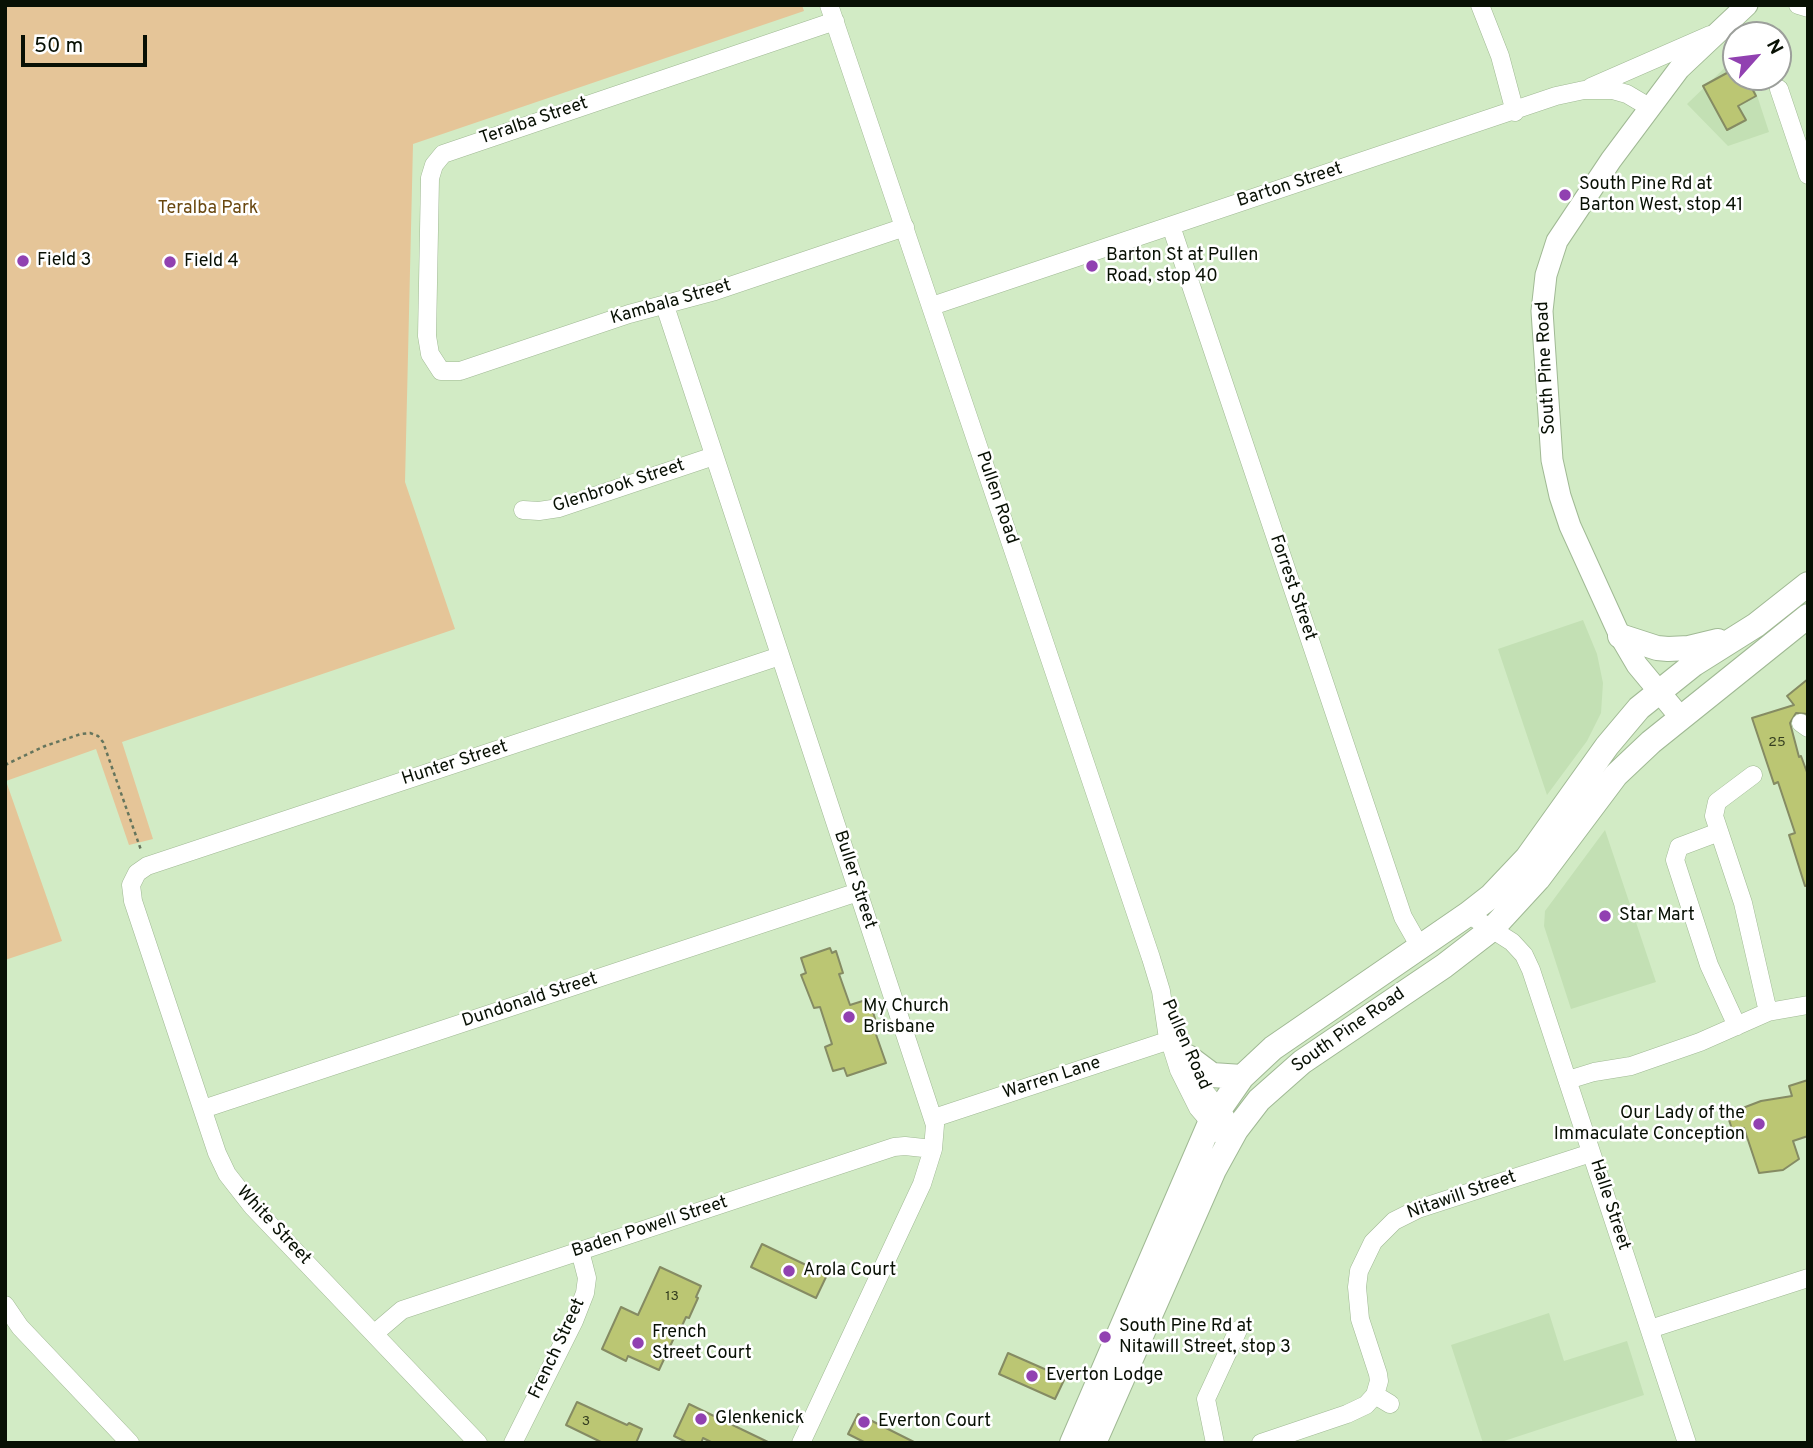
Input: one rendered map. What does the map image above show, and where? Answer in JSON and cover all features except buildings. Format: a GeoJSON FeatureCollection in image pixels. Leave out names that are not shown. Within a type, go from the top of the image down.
{"type":"FeatureCollection","features":[{"type":"Feature","properties":{"kind":"highway"},"geometry":{"type":"LineString","coordinates":[[1658,692],[1808,584]]}},
{"type":"Feature","properties":{"kind":"highway"},"geometry":{"type":"LineString","coordinates":[[1681,718],[1808,616]]}},
{"type":"Feature","properties":{"kind":"highway"},"geometry":{"type":"LineString","coordinates":[[1620,636],[1657,648],[1676,649],[1738,636]]}},
{"type":"Feature","properties":{"kind":"highway","name":"South Pine Road"},"geometry":{"type":"LineString","coordinates":[[1072,1443],[1214,1116],[1242,1077],[1273,1048],[1468,914],[1514,873],[1607,746],[1639,709],[1658,692]]}},
{"type":"Feature","properties":{"kind":"highway","name":"South Pine Road"},"geometry":{"type":"LineString","coordinates":[[1094,1443],[1232,1137],[1259,1100],[1286,1074],[1444,966],[1492,929],[1538,879],[1616,775],[1681,718]]}},
{"type":"Feature","properties":{"kind":"highway"},"geometry":{"type":"LineString","coordinates":[[1188,1058],[1212,1075],[1242,1077]]}},
{"type":"Feature","properties":{"kind":"main road","name":"South Pine Road"},"geometry":{"type":"LineString","coordinates":[[1681,718],[1631,656],[1570,526],[1552,460],[1542,311],[1546,275],[1557,241],[1649,107],[1679,69],[1747,5]]}},
{"type":"Feature","properties":{"kind":"street"},"geometry":{"type":"LineString","coordinates":[[1480,5],[1500,55],[1515,111]]}},
{"type":"Feature","properties":{"kind":"street"},"geometry":{"type":"LineString","coordinates":[[1798,5],[1808,8]]}},
{"type":"Feature","properties":{"kind":"street","name":"Pullen Road"},"geometry":{"type":"LineString","coordinates":[[832,13],[1161,991],[1214,1116],[1232,1137]]}},
{"type":"Feature","properties":{"kind":"street","name":"Teralba Street"},"geometry":{"type":"LineString","coordinates":[[438,368],[432,359],[427,336],[430,178],[434,164],[443,154],[832,13]]}},
{"type":"Feature","properties":{"kind":"street"},"geometry":{"type":"LineString","coordinates":[[1584,90],[1718,31]]}},
{"type":"Feature","properties":{"kind":"street","name":"Barton Street"},"geometry":{"type":"LineString","coordinates":[[932,306],[1556,96],[1584,90],[1621,92],[1649,107]]}},
{"type":"Feature","properties":{"kind":"street"},"geometry":{"type":"LineString","coordinates":[[1780,91],[1808,174]]}},
{"type":"Feature","properties":{"kind":"street","name":"Forrest Street"},"geometry":{"type":"LineString","coordinates":[[1171,226],[1403,917],[1420,947]]}},
{"type":"Feature","properties":{"kind":"street","name":"Kambala Street"},"geometry":{"type":"LineString","coordinates":[[438,368],[447,372],[460,371],[629,314],[715,292],[905,227]]}},
{"type":"Feature","properties":{"kind":"street","name":"Buller Street"},"geometry":{"type":"LineString","coordinates":[[665,306],[934,1118],[936,1132],[933,1149],[913,1203],[801,1443]]}},
{"type":"Feature","properties":{"kind":"street","name":"Glenbrook Street"},"geometry":{"type":"LineString","coordinates":[[523,510],[559,508],[715,456]]}},
{"type":"Feature","properties":{"kind":"street","name":"Hunter Street"},"geometry":{"type":"LineString","coordinates":[[140,872],[780,656]]}},
{"type":"Feature","properties":{"kind":"street"},"geometry":{"type":"LineString","coordinates":[[1753,775],[1717,803],[1714,816],[1745,912],[1768,1012]]}},
{"type":"Feature","properties":{"kind":"street"},"geometry":{"type":"LineString","coordinates":[[1719,832],[1679,847],[1675,860],[1709,965],[1737,1026]]}},
{"type":"Feature","properties":{"kind":"street","name":"White Street"},"geometry":{"type":"LineString","coordinates":[[140,872],[131,885],[133,901],[217,1153],[239,1192],[478,1443]]}},
{"type":"Feature","properties":{"kind":"street","name":"Dundonald Street"},"geometry":{"type":"LineString","coordinates":[[203,1109],[858,892]]}},
{"type":"Feature","properties":{"kind":"street","name":"Halle Street"},"geometry":{"type":"LineString","coordinates":[[1468,914],[1512,943],[1529,964],[1686,1443]]}},
{"type":"Feature","properties":{"kind":"street","name":"Pullen Road"},"geometry":{"type":"LineString","coordinates":[[1161,991],[1170,1040],[1184,1082],[1198,1108],[1214,1116]]}},
{"type":"Feature","properties":{"kind":"street"},"geometry":{"type":"LineString","coordinates":[[1567,1080],[1631,1066],[1700,1042],[1768,1012],[1808,1004]]}},
{"type":"Feature","properties":{"kind":"street","name":"Warren Lane"},"geometry":{"type":"LineString","coordinates":[[934,1118],[1170,1040]]}},
{"type":"Feature","properties":{"kind":"street","name":"Baden Powell Street"},"geometry":{"type":"LineString","coordinates":[[375,1333],[402,1310],[580,1251],[900,1146],[933,1149]]}},
{"type":"Feature","properties":{"kind":"street","name":"Nitawill Street"},"geometry":{"type":"LineString","coordinates":[[1261,1443],[1382,1399],[1378,1388],[1378,1374],[1360,1319],[1357,1287],[1359,1271],[1373,1241],[1394,1221],[1418,1209],[1591,1153]]}},
{"type":"Feature","properties":{"kind":"street","name":"French Street"},"geometry":{"type":"LineString","coordinates":[[513,1443],[574,1321],[585,1293],[587,1278],[580,1251]]}},
{"type":"Feature","properties":{"kind":"street"},"geometry":{"type":"LineString","coordinates":[[1650,1329],[1808,1278]]}},
{"type":"Feature","properties":{"kind":"street"},"geometry":{"type":"LineString","coordinates":[[5,1305],[20,1327],[130,1443]]}},
{"type":"Feature","properties":{"kind":"street"},"geometry":{"type":"LineString","coordinates":[[1215,1443],[1206,1399],[1238,1330]]}},
{"type":"Feature","properties":{"kind":"path"},"geometry":{"type":"LineString","coordinates":[[5,765],[45,746],[81,734],[98,736],[103,742],[140,872]]}},
{"type":"Feature","properties":{"kind":"shaded area"},"geometry":{"type":"Polygon","coordinates":[[[1722,70],[1722,91],[1756,91],[1769,132],[1728,146],[1687,104],[1722,70]]]}},
{"type":"Feature","properties":{"kind":"shaded area"},"geometry":{"type":"Polygon","coordinates":[[[1583,620],[1597,654],[1603,683],[1601,713],[1587,741],[1547,795],[1498,649],[1583,620]]]}},
{"type":"Feature","properties":{"kind":"shaded area"},"geometry":{"type":"Polygon","coordinates":[[[1605,830],[1656,982],[1571,1009],[1544,926],[1545,911],[1605,830]]]}},
{"type":"Feature","properties":{"kind":"shaded area"},"geometry":{"type":"Polygon","coordinates":[[[1549,1313],[1564,1361],[1627,1341],[1644,1395],[1498,1443],[1483,1443],[1451,1345],[1549,1313]]]}},
{"type":"Feature","properties":{"kind":"green space","name":"Teralba Park"},"geometry":{"type":"Polygon","coordinates":[[[5,5],[802,5],[804,11],[413,144],[405,482],[455,629],[122,742],[153,839],[129,845],[96,749],[6,781],[62,941],[5,960],[5,5]]]}},
{"type":"Feature","properties":{"kind":"place","name":"South Pine Rd at Barton West, stop 41"},"geometry":{"type":"Point","coordinates":[1565,195]}},
{"type":"Feature","properties":{"kind":"place","name":"Field 3"},"geometry":{"type":"Point","coordinates":[23,261]}},
{"type":"Feature","properties":{"kind":"place","name":"Field 4"},"geometry":{"type":"Point","coordinates":[170,262]}},
{"type":"Feature","properties":{"kind":"place","name":"Barton St at Pullen Road, stop 40"},"geometry":{"type":"Point","coordinates":[1092,266]}},
{"type":"Feature","properties":{"kind":"place","name":"Star Mart"},"geometry":{"type":"Point","coordinates":[1605,916]}},
{"type":"Feature","properties":{"kind":"place","name":"My Church Brisbane"},"geometry":{"type":"Point","coordinates":[849,1017]}},
{"type":"Feature","properties":{"kind":"place","name":"Our Lady of the Immaculate Conception"},"geometry":{"type":"Point","coordinates":[1759,1124]}},
{"type":"Feature","properties":{"kind":"place","name":"Arola Court"},"geometry":{"type":"Point","coordinates":[789,1271]}},
{"type":"Feature","properties":{"kind":"place","name":"South Pine Rd at Nitawill Street, stop 3"},"geometry":{"type":"Point","coordinates":[1105,1337]}},
{"type":"Feature","properties":{"kind":"place","name":"French Street Court"},"geometry":{"type":"Point","coordinates":[638,1343]}},
{"type":"Feature","properties":{"kind":"place","name":"Everton Lodge"},"geometry":{"type":"Point","coordinates":[1032,1376]}},
{"type":"Feature","properties":{"kind":"place","name":"Glenkenick"},"geometry":{"type":"Point","coordinates":[701,1419]}},
{"type":"Feature","properties":{"kind":"place","name":"Everton Court"},"geometry":{"type":"Point","coordinates":[864,1422]}}]}
